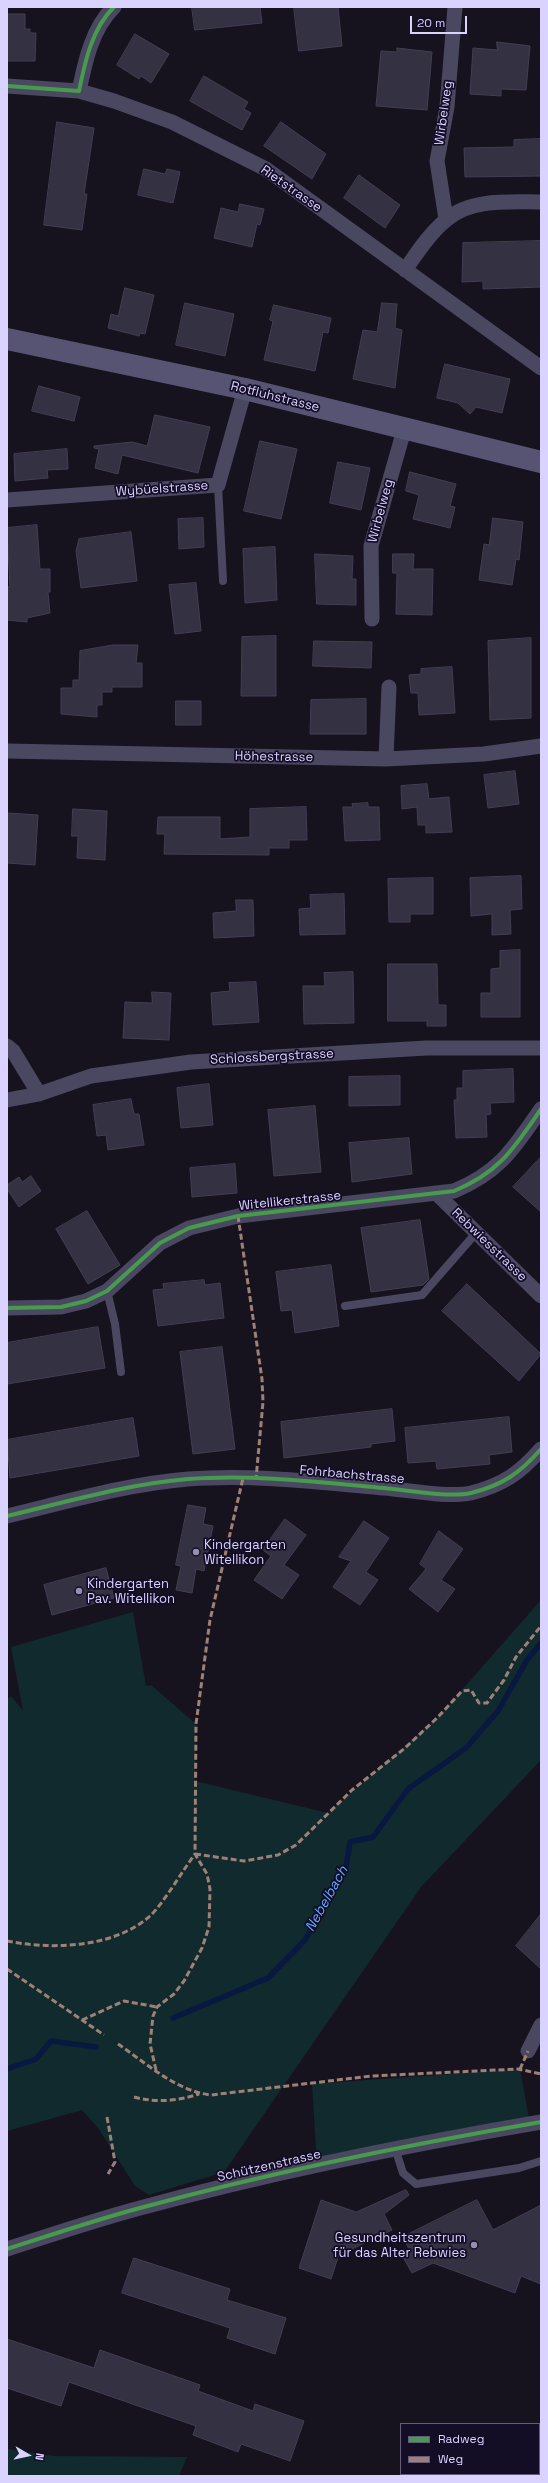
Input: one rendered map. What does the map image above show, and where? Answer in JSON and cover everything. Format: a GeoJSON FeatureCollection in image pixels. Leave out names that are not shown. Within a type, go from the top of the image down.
{"type":"FeatureCollection","features":[{"type":"Feature","properties":{"kind":"main road","name":"Rotfluhstrasse"},"geometry":{"type":"LineString","coordinates":[[7,339],[245,389],[404,430],[541,462]]}},
{"type":"Feature","properties":{"kind":"street"},"geometry":{"type":"LineString","coordinates":[[79,92],[86,58],[105,16],[114,7]]}},
{"type":"Feature","properties":{"kind":"street","name":"Wirbelweg"},"geometry":{"type":"LineString","coordinates":[[446,219],[437,160],[447,108],[455,7]]}},
{"type":"Feature","properties":{"kind":"street","name":"Rietstrasse"},"geometry":{"type":"LineString","coordinates":[[7,86],[79,92],[114,101],[172,122],[266,170],[541,368]]}},
{"type":"Feature","properties":{"kind":"street"},"geometry":{"type":"LineString","coordinates":[[405,270],[427,239],[446,219],[461,211],[489,202],[541,202]]}},
{"type":"Feature","properties":{"kind":"street","name":"Wybüelstrasse"},"geometry":{"type":"LineString","coordinates":[[7,500],[218,485],[245,389]]}},
{"type":"Feature","properties":{"kind":"street","name":"Wirbelweg"},"geometry":{"type":"LineString","coordinates":[[372,619],[371,546],[404,430]]}},
{"type":"Feature","properties":{"kind":"street"},"geometry":{"type":"LineString","coordinates":[[386,759],[389,687]]}},
{"type":"Feature","properties":{"kind":"street","name":"Höhestrasse"},"geometry":{"type":"LineString","coordinates":[[7,751],[386,759],[484,754],[541,746]]}},
{"type":"Feature","properties":{"kind":"street"},"geometry":{"type":"LineString","coordinates":[[7,1046],[13,1051],[39,1094]]}},
{"type":"Feature","properties":{"kind":"street","name":"Schlossbergstrasse"},"geometry":{"type":"LineString","coordinates":[[7,1100],[39,1094],[91,1076],[190,1062],[426,1048],[541,1048]]}},
{"type":"Feature","properties":{"kind":"street","name":"Witellikerstrasse"},"geometry":{"type":"LineString","coordinates":[[7,1308],[61,1307],[86,1301],[107,1291],[160,1243],[190,1228],[238,1216],[438,1195],[454,1191],[478,1181],[496,1167],[516,1145],[541,1109]]}},
{"type":"Feature","properties":{"kind":"street","name":"Rebwiesstrasse"},"geometry":{"type":"LineString","coordinates":[[438,1195],[541,1296]]}},
{"type":"Feature","properties":{"kind":"street","name":"Fohrbachstrasse"},"geometry":{"type":"LineString","coordinates":[[7,1516],[117,1490],[187,1479],[243,1478],[322,1482],[446,1493],[469,1493],[499,1485],[523,1469],[541,1449]]}},
{"type":"Feature","properties":{"kind":"street"},"geometry":{"type":"LineString","coordinates":[[528,2051],[541,2025]]}},
{"type":"Feature","properties":{"kind":"street","name":"Schützenstrasse"},"geometry":{"type":"LineString","coordinates":[[7,2249],[139,2208],[309,2166],[395,2148],[541,2122]]}},
{"type":"Feature","properties":{"kind":"lane"},"geometry":{"type":"LineString","coordinates":[[218,485],[223,581]]}},
{"type":"Feature","properties":{"kind":"lane"},"geometry":{"type":"LineString","coordinates":[[345,1306],[422,1295],[476,1233]]}},
{"type":"Feature","properties":{"kind":"lane"},"geometry":{"type":"LineString","coordinates":[[107,1291],[115,1324],[121,1372]]}},
{"type":"Feature","properties":{"kind":"lane"},"geometry":{"type":"LineString","coordinates":[[395,2148],[403,2173],[416,2184],[519,2168],[541,2161]]}},
{"type":"Feature","properties":{"kind":"green space"},"geometry":{"type":"Polygon","coordinates":[[[541,1600],[541,1760],[421,1887],[224,2172],[149,2195],[135,2186],[98,2128],[82,2110],[7,2131],[7,1698],[12,1697],[23,1711],[11,1647],[133,1612],[146,1686],[151,1685],[196,1724],[195,1781],[328,1813],[438,1717],[541,1600]]]}},
{"type":"Feature","properties":{"kind":"green space"},"geometry":{"type":"Polygon","coordinates":[[[520,2069],[530,2124],[317,2164],[312,2084],[520,2069]]]}},
{"type":"Feature","properties":{"kind":"green space"},"geometry":{"type":"Polygon","coordinates":[[[7,2449],[54,2456],[187,2457],[179,2476],[7,2476],[7,2449]]]}},
{"type":"Feature","properties":{"kind":"building"},"geometry":{"type":"Polygon","coordinates":[[[192,7],[260,7],[262,23],[195,30],[192,7]]]}},
{"type":"Feature","properties":{"kind":"building"},"geometry":{"type":"Polygon","coordinates":[[[294,7],[338,7],[342,46],[299,51],[294,7]]]}},
{"type":"Feature","properties":{"kind":"building"},"geometry":{"type":"Polygon","coordinates":[[[7,14],[25,14],[25,29],[30,29],[30,33],[36,33],[35,61],[7,61],[7,14]]]}},
{"type":"Feature","properties":{"kind":"building"},"geometry":{"type":"Polygon","coordinates":[[[135,34],[169,54],[151,83],[141,76],[139,79],[117,65],[135,34]]]}},
{"type":"Feature","properties":{"kind":"building"},"geometry":{"type":"Polygon","coordinates":[[[497,42],[530,46],[526,90],[501,89],[501,96],[470,94],[473,48],[497,50],[497,42]]]}},
{"type":"Feature","properties":{"kind":"building"},"geometry":{"type":"Polygon","coordinates":[[[397,48],[432,52],[427,110],[376,106],[381,51],[397,52],[397,48]]]}},
{"type":"Feature","properties":{"kind":"building"},"geometry":{"type":"Polygon","coordinates":[[[204,76],[248,102],[244,109],[251,113],[242,130],[190,101],[204,76]]]}},
{"type":"Feature","properties":{"kind":"building"},"geometry":{"type":"Polygon","coordinates":[[[57,122],[94,128],[84,194],[87,194],[82,230],[44,225],[57,122]]]}},
{"type":"Feature","properties":{"kind":"building"},"geometry":{"type":"Polygon","coordinates":[[[281,122],[326,154],[312,179],[264,146],[281,122]]]}},
{"type":"Feature","properties":{"kind":"building"},"geometry":{"type":"Polygon","coordinates":[[[541,139],[541,176],[465,177],[464,148],[514,147],[514,140],[541,139]]]}},
{"type":"Feature","properties":{"kind":"building"},"geometry":{"type":"Polygon","coordinates":[[[144,169],[165,174],[167,169],[180,172],[173,203],[138,195],[144,169]]]}},
{"type":"Feature","properties":{"kind":"building"},"geometry":{"type":"Polygon","coordinates":[[[359,175],[400,205],[385,228],[344,198],[359,175]]]}},
{"type":"Feature","properties":{"kind":"building"},"geometry":{"type":"Polygon","coordinates":[[[240,204],[264,209],[260,225],[257,224],[252,247],[214,238],[221,208],[238,212],[240,204]]]}},
{"type":"Feature","properties":{"kind":"building"},"geometry":{"type":"Polygon","coordinates":[[[541,241],[541,287],[483,289],[483,281],[462,282],[463,243],[541,241]]]}},
{"type":"Feature","properties":{"kind":"building"},"geometry":{"type":"Polygon","coordinates":[[[125,288],[154,295],[145,334],[140,333],[139,336],[108,328],[111,314],[118,316],[125,288]]]}},
{"type":"Feature","properties":{"kind":"building"},"geometry":{"type":"Polygon","coordinates":[[[185,303],[234,314],[225,356],[176,345],[185,303]]]}},
{"type":"Feature","properties":{"kind":"building"},"geometry":{"type":"Polygon","coordinates":[[[382,303],[397,304],[395,328],[402,330],[395,388],[353,379],[363,330],[377,332],[382,303]]]}},
{"type":"Feature","properties":{"kind":"building"},"geometry":{"type":"Polygon","coordinates":[[[274,305],[331,318],[328,333],[323,332],[315,371],[264,360],[273,321],[270,320],[274,305]]]}},
{"type":"Feature","properties":{"kind":"building"},"geometry":{"type":"Polygon","coordinates":[[[445,364],[510,379],[502,413],[476,407],[470,414],[458,403],[437,398],[445,364]]]}},
{"type":"Feature","properties":{"kind":"building"},"geometry":{"type":"Polygon","coordinates":[[[39,386],[80,397],[74,421],[32,411],[39,386]]]}},
{"type":"Feature","properties":{"kind":"building"},"geometry":{"type":"Polygon","coordinates":[[[155,415],[210,427],[198,473],[122,455],[118,474],[95,468],[99,449],[94,448],[94,446],[132,442],[147,446],[155,415]]]}},
{"type":"Feature","properties":{"kind":"building"},"geometry":{"type":"Polygon","coordinates":[[[260,441],[297,449],[281,519],[244,511],[260,441]]]}},
{"type":"Feature","properties":{"kind":"building"},"geometry":{"type":"Polygon","coordinates":[[[67,449],[68,469],[47,470],[48,478],[15,481],[14,454],[67,449]]]}},
{"type":"Feature","properties":{"kind":"building"},"geometry":{"type":"Polygon","coordinates":[[[338,462],[370,468],[361,510],[330,503],[338,462]]]}},
{"type":"Feature","properties":{"kind":"building"},"geometry":{"type":"Polygon","coordinates":[[[410,472],[456,484],[450,506],[455,507],[450,528],[413,519],[419,495],[406,491],[410,472]]]}},
{"type":"Feature","properties":{"kind":"building"},"geometry":{"type":"Polygon","coordinates":[[[203,518],[204,547],[179,549],[178,519],[203,518]]]}},
{"type":"Feature","properties":{"kind":"building"},"geometry":{"type":"Polygon","coordinates":[[[493,518],[523,522],[519,560],[516,559],[512,585],[479,580],[484,544],[489,545],[493,518]]]}},
{"type":"Feature","properties":{"kind":"building"},"geometry":{"type":"Polygon","coordinates":[[[37,525],[40,569],[50,569],[50,592],[48,592],[50,613],[27,618],[27,622],[7,620],[7,587],[10,587],[7,528],[37,525]]]}},
{"type":"Feature","properties":{"kind":"building"},"geometry":{"type":"Polygon","coordinates":[[[131,532],[137,581],[81,588],[76,551],[79,539],[131,532]]]}},
{"type":"Feature","properties":{"kind":"building"},"geometry":{"type":"Polygon","coordinates":[[[275,547],[277,600],[245,603],[243,549],[275,547]]]}},
{"type":"Feature","properties":{"kind":"building"},"geometry":{"type":"Polygon","coordinates":[[[315,554],[353,556],[352,579],[356,579],[356,605],[317,604],[315,554]]]}},
{"type":"Feature","properties":{"kind":"building"},"geometry":{"type":"Polygon","coordinates":[[[393,554],[414,554],[413,569],[433,569],[432,615],[396,614],[397,573],[393,573],[393,554]]]}},
{"type":"Feature","properties":{"kind":"building"},"geometry":{"type":"Polygon","coordinates":[[[196,583],[201,631],[175,634],[169,585],[196,583]]]}},
{"type":"Feature","properties":{"kind":"building"},"geometry":{"type":"Polygon","coordinates":[[[276,636],[276,696],[241,696],[242,637],[276,636]]]}},
{"type":"Feature","properties":{"kind":"building"},"geometry":{"type":"Polygon","coordinates":[[[531,638],[531,718],[490,720],[488,641],[531,638]]]}},
{"type":"Feature","properties":{"kind":"building"},"geometry":{"type":"Polygon","coordinates":[[[314,641],[372,642],[371,668],[313,666],[314,641]]]}},
{"type":"Feature","properties":{"kind":"building"},"geometry":{"type":"Polygon","coordinates":[[[113,645],[138,645],[136,663],[142,663],[142,687],[112,687],[112,692],[102,692],[102,705],[97,705],[97,717],[61,714],[61,688],[73,688],[73,680],[79,680],[80,651],[113,645]]]}},
{"type":"Feature","properties":{"kind":"building"},"geometry":{"type":"Polygon","coordinates":[[[452,667],[455,713],[419,715],[418,693],[411,693],[409,675],[421,674],[421,669],[452,667]]]}},
{"type":"Feature","properties":{"kind":"building"},"geometry":{"type":"Polygon","coordinates":[[[366,699],[366,734],[310,734],[311,700],[366,699]]]}},
{"type":"Feature","properties":{"kind":"building"},"geometry":{"type":"Polygon","coordinates":[[[176,701],[201,701],[201,725],[176,725],[176,701]]]}},
{"type":"Feature","properties":{"kind":"building"},"geometry":{"type":"Polygon","coordinates":[[[515,771],[519,804],[488,808],[484,775],[515,771]]]}},
{"type":"Feature","properties":{"kind":"building"},"geometry":{"type":"Polygon","coordinates":[[[427,784],[429,799],[449,797],[452,832],[426,833],[426,825],[418,825],[417,807],[402,809],[401,786],[427,784]]]}},
{"type":"Feature","properties":{"kind":"building"},"geometry":{"type":"Polygon","coordinates":[[[368,803],[368,807],[379,807],[380,840],[345,841],[343,807],[353,807],[352,804],[368,803]]]}},
{"type":"Feature","properties":{"kind":"building"},"geometry":{"type":"Polygon","coordinates":[[[306,807],[307,840],[289,840],[289,848],[269,848],[269,855],[164,854],[165,834],[157,834],[158,817],[220,817],[220,839],[250,837],[250,809],[306,807]]]}},
{"type":"Feature","properties":{"kind":"building"},"geometry":{"type":"Polygon","coordinates":[[[73,809],[107,811],[105,860],[77,858],[78,836],[72,836],[73,809]]]}},
{"type":"Feature","properties":{"kind":"building"},"geometry":{"type":"Polygon","coordinates":[[[7,813],[38,815],[35,865],[7,863],[7,813]]]}},
{"type":"Feature","properties":{"kind":"building"},"geometry":{"type":"Polygon","coordinates":[[[521,876],[522,909],[510,910],[511,934],[492,935],[492,914],[471,916],[470,878],[521,876]]]}},
{"type":"Feature","properties":{"kind":"building"},"geometry":{"type":"Polygon","coordinates":[[[433,878],[433,914],[410,914],[410,922],[389,922],[388,879],[433,878]]]}},
{"type":"Feature","properties":{"kind":"building"},"geometry":{"type":"Polygon","coordinates":[[[344,894],[345,934],[300,935],[299,909],[311,908],[310,895],[344,894]]]}},
{"type":"Feature","properties":{"kind":"building"},"geometry":{"type":"Polygon","coordinates":[[[236,900],[253,900],[254,936],[214,938],[213,913],[236,911],[236,900]]]}},
{"type":"Feature","properties":{"kind":"building"},"geometry":{"type":"Polygon","coordinates":[[[520,950],[520,1017],[481,1017],[481,993],[491,993],[491,969],[500,968],[500,951],[520,950]]]}},
{"type":"Feature","properties":{"kind":"building"},"geometry":{"type":"Polygon","coordinates":[[[388,964],[437,964],[438,1005],[446,1005],[446,1026],[427,1026],[427,1021],[388,1021],[388,964]]]}},
{"type":"Feature","properties":{"kind":"building"},"geometry":{"type":"Polygon","coordinates":[[[353,972],[354,1023],[304,1024],[303,986],[325,986],[324,973],[353,972]]]}},
{"type":"Feature","properties":{"kind":"building"},"geometry":{"type":"Polygon","coordinates":[[[256,982],[259,1022],[213,1025],[211,993],[230,991],[229,983],[256,982]]]}},
{"type":"Feature","properties":{"kind":"building"},"geometry":{"type":"Polygon","coordinates":[[[152,992],[171,993],[169,1040],[123,1038],[125,1002],[152,1003],[152,992]]]}},
{"type":"Feature","properties":{"kind":"building"},"geometry":{"type":"Polygon","coordinates":[[[513,1069],[514,1102],[490,1103],[491,1114],[486,1115],[487,1137],[456,1138],[454,1100],[457,1100],[457,1088],[463,1088],[463,1071],[513,1069]]]}},
{"type":"Feature","properties":{"kind":"building"},"geometry":{"type":"Polygon","coordinates":[[[400,1076],[400,1105],[349,1106],[349,1077],[400,1076]]]}},
{"type":"Feature","properties":{"kind":"building"},"geometry":{"type":"Polygon","coordinates":[[[209,1084],[213,1125],[181,1128],[177,1088],[209,1084]]]}},
{"type":"Feature","properties":{"kind":"building"},"geometry":{"type":"Polygon","coordinates":[[[131,1099],[134,1114],[139,1114],[144,1145],[108,1150],[106,1135],[97,1136],[93,1105],[131,1099]]]}},
{"type":"Feature","properties":{"kind":"building"},"geometry":{"type":"Polygon","coordinates":[[[315,1106],[321,1172],[274,1176],[268,1110],[315,1106]]]}},
{"type":"Feature","properties":{"kind":"building"},"geometry":{"type":"Polygon","coordinates":[[[409,1138],[412,1174],[352,1182],[349,1143],[409,1138]]]}},
{"type":"Feature","properties":{"kind":"building"},"geometry":{"type":"Polygon","coordinates":[[[541,1157],[541,1212],[513,1187],[541,1157]]]}},
{"type":"Feature","properties":{"kind":"building"},"geometry":{"type":"Polygon","coordinates":[[[235,1164],[237,1193],[192,1197],[190,1168],[235,1164]]]}},
{"type":"Feature","properties":{"kind":"building"},"geometry":{"type":"Polygon","coordinates":[[[31,1176],[41,1191],[19,1207],[7,1189],[7,1185],[19,1177],[22,1182],[31,1176]]]}},
{"type":"Feature","properties":{"kind":"building"},"geometry":{"type":"Polygon","coordinates":[[[87,1211],[120,1265],[88,1284],[56,1229],[87,1211]]]}},
{"type":"Feature","properties":{"kind":"building"},"geometry":{"type":"Polygon","coordinates":[[[420,1220],[429,1279],[423,1285],[371,1292],[361,1228],[420,1220]]]}},
{"type":"Feature","properties":{"kind":"building"},"geometry":{"type":"Polygon","coordinates":[[[331,1265],[339,1326],[295,1333],[292,1310],[281,1311],[276,1272],[331,1265]]]}},
{"type":"Feature","properties":{"kind":"building"},"geometry":{"type":"Polygon","coordinates":[[[204,1280],[205,1285],[220,1283],[224,1318],[158,1326],[153,1290],[164,1289],[163,1284],[204,1280]]]}},
{"type":"Feature","properties":{"kind":"building"},"geometry":{"type":"Polygon","coordinates":[[[467,1284],[541,1354],[519,1381],[442,1311],[467,1284]]]}},
{"type":"Feature","properties":{"kind":"building"},"geometry":{"type":"Polygon","coordinates":[[[98,1327],[105,1368],[7,1384],[7,1343],[98,1327]]]}},
{"type":"Feature","properties":{"kind":"building"},"geometry":{"type":"Polygon","coordinates":[[[222,1347],[235,1449],[193,1454],[180,1352],[222,1347]]]}},
{"type":"Feature","properties":{"kind":"building"},"geometry":{"type":"Polygon","coordinates":[[[392,1409],[395,1441],[371,1444],[371,1447],[284,1458],[281,1422],[392,1409]]]}},
{"type":"Feature","properties":{"kind":"building"},"geometry":{"type":"Polygon","coordinates":[[[509,1417],[512,1452],[489,1455],[490,1464],[437,1469],[436,1461],[408,1463],[405,1428],[509,1417]]]}},
{"type":"Feature","properties":{"kind":"building"},"geometry":{"type":"Polygon","coordinates":[[[133,1418],[139,1456],[10,1478],[7,1440],[133,1418]]]}},
{"type":"Feature","properties":{"kind":"building"},"geometry":{"type":"Polygon","coordinates":[[[188,1505],[206,1508],[203,1524],[213,1526],[204,1571],[196,1569],[192,1593],[176,1590],[181,1566],[176,1565],[188,1505]]]}},
{"type":"Feature","properties":{"kind":"building"},"geometry":{"type":"Polygon","coordinates":[[[285,1519],[306,1535],[284,1565],[299,1575],[282,1599],[254,1580],[271,1556],[263,1550],[285,1519]]]}},
{"type":"Feature","properties":{"kind":"building"},"geometry":{"type":"Polygon","coordinates":[[[364,1521],[389,1538],[366,1572],[378,1580],[360,1605],[333,1587],[351,1561],[339,1557],[364,1521]]]}},
{"type":"Feature","properties":{"kind":"building"},"geometry":{"type":"Polygon","coordinates":[[[439,1531],[463,1549],[441,1580],[455,1589],[438,1612],[409,1589],[426,1569],[420,1564],[439,1531]]]}},
{"type":"Feature","properties":{"kind":"building","name":"Kindergarten Pav. Witellikon"},"geometry":{"type":"Polygon","coordinates":[[[106,1568],[114,1598],[52,1615],[44,1585],[106,1568]]]}},
{"type":"Feature","properties":{"kind":"building"},"geometry":{"type":"Polygon","coordinates":[[[541,1914],[541,1969],[516,1946],[541,1914]]]}},
{"type":"Feature","properties":{"kind":"building"},"geometry":{"type":"Polygon","coordinates":[[[406,2190],[409,2195],[384,2214],[392,2230],[350,2250],[341,2248],[331,2279],[299,2268],[321,2200],[356,2212],[406,2190]]]}},
{"type":"Feature","properties":{"kind":"building","name":"Gesundheitszentrum für das Alter Rebwies"},"geometry":{"type":"Polygon","coordinates":[[[477,2200],[493,2230],[541,2205],[541,2284],[521,2276],[515,2293],[433,2263],[412,2273],[403,2257],[411,2253],[403,2237],[477,2200]]]}},
{"type":"Feature","properties":{"kind":"building"},"geometry":{"type":"Polygon","coordinates":[[[134,2258],[230,2289],[227,2300],[286,2318],[275,2354],[227,2338],[230,2328],[122,2293],[134,2258]]]}},
{"type":"Feature","properties":{"kind":"building"},"geometry":{"type":"Polygon","coordinates":[[[7,2339],[94,2368],[100,2350],[200,2385],[198,2391],[253,2411],[255,2404],[304,2421],[290,2461],[241,2444],[238,2452],[193,2435],[196,2426],[69,2382],[61,2406],[7,2388],[7,2339]]]}},
{"type":"Feature","properties":{"kind":"waterway","name":"Nebelbach"},"geometry":{"type":"LineString","coordinates":[[173,2018],[268,1978],[305,1940],[346,1867],[350,1842],[373,1837],[408,1789],[466,1748],[498,1711],[527,1660],[541,1643]]}},
{"type":"Feature","properties":{"kind":"waterway"},"geometry":{"type":"LineString","coordinates":[[7,2069],[36,2059],[51,2041],[96,2047]]}},
{"type":"Feature","properties":{"kind":"marked path"},"geometry":{"type":"LineString","coordinates":[[238,1216],[262,1379],[263,1402],[256,1479]]}},
{"type":"Feature","properties":{"kind":"marked path"},"geometry":{"type":"LineString","coordinates":[[156,2070],[150,2044],[153,2016],[157,2007],[174,1994],[184,1981],[202,1948],[209,1927],[210,1889],[207,1874],[195,1854],[196,1724],[210,1620],[243,1478]]}},
{"type":"Feature","properties":{"kind":"marked path"},"geometry":{"type":"LineString","coordinates":[[195,1854],[244,1861],[278,1855],[296,1845],[352,1790],[405,1748],[438,1717],[462,1691],[471,1690],[479,1703],[487,1703],[504,1680],[516,1657],[541,1626]]}},
{"type":"Feature","properties":{"kind":"marked path"},"geometry":{"type":"LineString","coordinates":[[7,1941],[43,1945],[82,1944],[119,1935],[135,1927],[155,1911],[195,1854]]}},
{"type":"Feature","properties":{"kind":"marked path"},"geometry":{"type":"LineString","coordinates":[[7,1969],[104,2035]]}},
{"type":"Feature","properties":{"kind":"marked path"},"geometry":{"type":"LineString","coordinates":[[82,2020],[124,2001],[157,2007]]}},
{"type":"Feature","properties":{"kind":"marked path"},"geometry":{"type":"LineString","coordinates":[[118,2044],[174,2082],[186,2088],[211,2095],[371,2076],[518,2069],[541,2074]]}},
{"type":"Feature","properties":{"kind":"marked path"},"geometry":{"type":"LineString","coordinates":[[520,2069],[528,2051]]}},
{"type":"Feature","properties":{"kind":"marked path"},"geometry":{"type":"LineString","coordinates":[[134,2097],[159,2101],[199,2094]]}},
{"type":"Feature","properties":{"kind":"marked path"},"geometry":{"type":"LineString","coordinates":[[107,2117],[115,2162],[108,2174]]}},
{"type":"Feature","properties":{"kind":"cycle path"},"geometry":{"type":"LineString","coordinates":[[7,86],[79,91],[90,46],[106,15],[114,7]]}},
{"type":"Feature","properties":{"kind":"cycle path"},"geometry":{"type":"LineString","coordinates":[[7,1308],[61,1307],[86,1301],[107,1291],[160,1243],[189,1228],[238,1216],[454,1191],[483,1176],[505,1158],[541,1109]]}},
{"type":"Feature","properties":{"kind":"cycle path"},"geometry":{"type":"LineString","coordinates":[[7,1516],[119,1489],[165,1481],[188,1479],[236,1477],[286,1479],[451,1495],[471,1493],[502,1482],[510,1477],[526,1465],[541,1449]]}},
{"type":"Feature","properties":{"kind":"cycle path"},"geometry":{"type":"LineString","coordinates":[[7,2249],[123,2213],[289,2171],[440,2140],[541,2122]]}},
{"type":"Feature","properties":{"kind":"place","name":"Kindergarten Witellikon"},"geometry":{"type":"Point","coordinates":[196,1552]}},
{"type":"Feature","properties":{"kind":"place","name":"Kindergarten Pav. Witellikon"},"geometry":{"type":"Point","coordinates":[79,1591]}},
{"type":"Feature","properties":{"kind":"place","name":"Gesundheitszentrum für das Alter Rebwies"},"geometry":{"type":"Point","coordinates":[474,2245]}}]}
